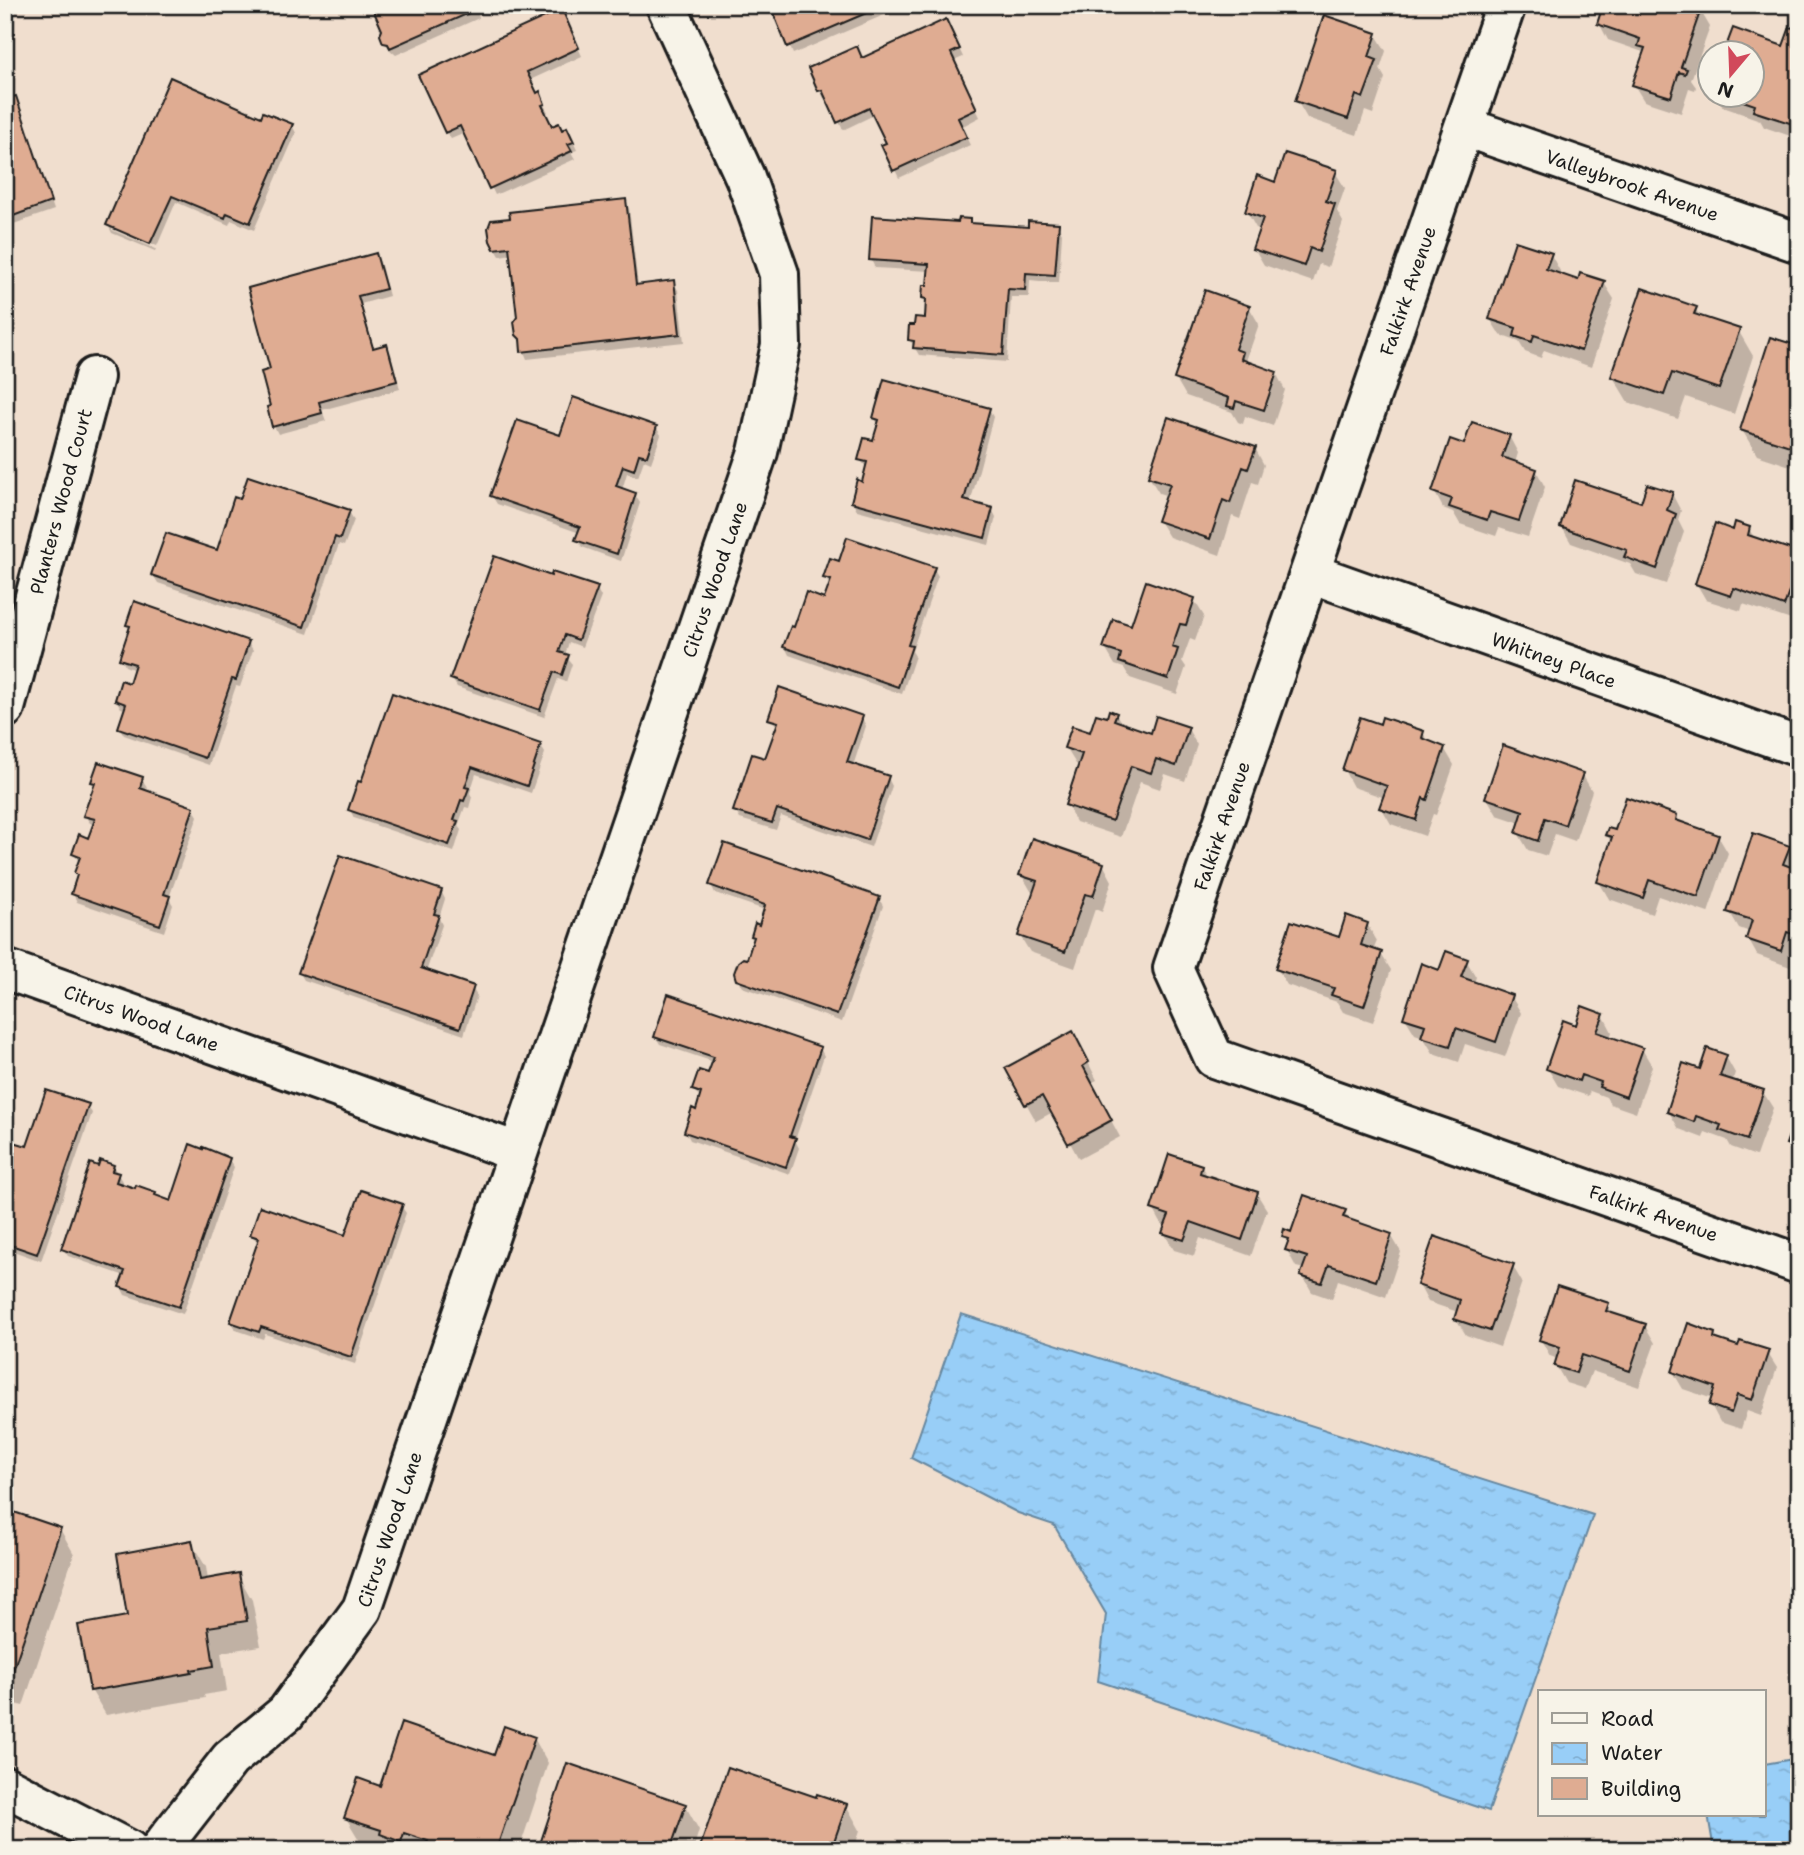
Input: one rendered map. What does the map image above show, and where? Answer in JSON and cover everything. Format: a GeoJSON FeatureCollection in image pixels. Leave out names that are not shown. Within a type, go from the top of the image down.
{"type":"FeatureCollection","features":[{"type":"Feature","properties":{"kind":"street","name":"Citrus Wood Lane"},"geometry":{"type":"LineString","coordinates":[[159,1850],[230,1759],[286,1713],[362,1609],[758,452],[781,345],[779,274],[745,177],[666,5]]}},
{"type":"Feature","properties":{"kind":"street","name":"Falkirk Avenue"},"geometry":{"type":"LineString","coordinates":[[1506,5],[1173,968],[1214,1058],[1799,1264]]}},
{"type":"Feature","properties":{"kind":"street","name":"Valleybrook Avenue"},"geometry":{"type":"LineString","coordinates":[[1465,127],[1799,243]]}},
{"type":"Feature","properties":{"kind":"street","name":"Planters Wood Court"},"geometry":{"type":"LineString","coordinates":[[5,708],[94,377]]}},
{"type":"Feature","properties":{"kind":"street","name":"Whitney Place"},"geometry":{"type":"LineString","coordinates":[[1310,573],[1799,747]]}},
{"type":"Feature","properties":{"kind":"street","name":"Citrus Wood Lane"},"geometry":{"type":"LineString","coordinates":[[5,969],[517,1152]]}},
{"type":"Feature","properties":{"kind":"street"},"geometry":{"type":"LineString","coordinates":[[5,1786],[129,1850]]}},
{"type":"Feature","properties":{"kind":"water"},"geometry":{"type":"Polygon","coordinates":[[[961,1314],[1593,1515],[1489,1811],[1098,1681],[1106,1614],[1054,1525],[1018,1513],[911,1458],[961,1314]]]}},
{"type":"Feature","properties":{"kind":"water"},"geometry":{"type":"Polygon","coordinates":[[[1799,1758],[1799,1850],[1714,1850],[1708,1816],[1766,1816],[1766,1764],[1799,1758]]]}},
{"type":"Feature","properties":{"kind":"building"},"geometry":{"type":"Polygon","coordinates":[[[371,5],[475,5],[476,10],[390,48],[383,43],[380,35],[382,30],[371,5]]]}},
{"type":"Feature","properties":{"kind":"building"},"geometry":{"type":"Polygon","coordinates":[[[770,5],[885,5],[787,47],[770,5]]]}},
{"type":"Feature","properties":{"kind":"building"},"geometry":{"type":"Polygon","coordinates":[[[1603,5],[1692,5],[1701,9],[1681,67],[1687,69],[1685,74],[1679,72],[1671,97],[1632,85],[1645,48],[1638,46],[1640,39],[1597,24],[1603,5]]]}},
{"type":"Feature","properties":{"kind":"building"},"geometry":{"type":"Polygon","coordinates":[[[562,9],[579,48],[527,72],[537,93],[540,91],[545,104],[542,105],[552,126],[559,123],[562,130],[567,127],[574,142],[568,144],[572,151],[489,189],[460,126],[445,133],[418,75],[562,9]]]}},
{"type":"Feature","properties":{"kind":"building"},"geometry":{"type":"Polygon","coordinates":[[[1324,15],[1377,33],[1369,57],[1377,60],[1363,98],[1356,95],[1348,119],[1295,101],[1324,15]]]}},
{"type":"Feature","properties":{"kind":"building"},"geometry":{"type":"Polygon","coordinates":[[[946,19],[960,49],[951,53],[977,109],[958,118],[967,137],[893,171],[881,145],[886,143],[869,108],[837,123],[822,90],[818,91],[808,68],[857,46],[862,58],[946,19]]]}},
{"type":"Feature","properties":{"kind":"building"},"geometry":{"type":"Polygon","coordinates":[[[1790,27],[1799,30],[1799,126],[1753,111],[1754,108],[1766,108],[1766,40],[1783,46],[1790,27]]]}},
{"type":"Feature","properties":{"kind":"building"},"geometry":{"type":"Polygon","coordinates":[[[1733,28],[1761,38],[1729,38],[1733,28]]]}},
{"type":"Feature","properties":{"kind":"building"},"geometry":{"type":"Polygon","coordinates":[[[170,77],[261,117],[263,112],[293,124],[250,223],[227,213],[225,218],[172,196],[150,244],[106,225],[170,77]]]}},
{"type":"Feature","properties":{"kind":"building"},"geometry":{"type":"Polygon","coordinates":[[[16,96],[51,202],[5,219],[5,99],[16,96]]]}},
{"type":"Feature","properties":{"kind":"building"},"geometry":{"type":"Polygon","coordinates":[[[1285,153],[1337,170],[1326,201],[1335,204],[1319,252],[1310,248],[1304,266],[1252,249],[1263,218],[1245,212],[1257,175],[1275,182],[1285,153]]]}},
{"type":"Feature","properties":{"kind":"building"},"geometry":{"type":"Polygon","coordinates":[[[626,199],[636,285],[674,280],[680,334],[521,352],[514,322],[517,317],[509,247],[494,249],[488,228],[491,220],[510,218],[509,212],[626,199]]]}},
{"type":"Feature","properties":{"kind":"building"},"geometry":{"type":"Polygon","coordinates":[[[872,216],[958,222],[959,218],[970,219],[970,223],[1028,227],[1028,221],[1059,223],[1055,275],[1026,273],[1025,290],[1008,289],[1003,355],[913,348],[914,341],[908,340],[909,325],[914,325],[915,317],[925,318],[926,299],[922,298],[923,285],[927,285],[929,264],[869,260],[872,216]]]}},
{"type":"Feature","properties":{"kind":"building"},"geometry":{"type":"Polygon","coordinates":[[[1515,241],[1552,253],[1546,269],[1578,280],[1580,273],[1605,281],[1581,351],[1534,335],[1532,342],[1514,336],[1516,328],[1489,319],[1515,241]]]}},
{"type":"Feature","properties":{"kind":"building"},"geometry":{"type":"Polygon","coordinates":[[[376,253],[386,289],[358,296],[373,348],[387,344],[397,381],[319,402],[322,413],[272,427],[267,407],[270,406],[261,372],[270,369],[248,288],[376,253]]]}},
{"type":"Feature","properties":{"kind":"building"},"geometry":{"type":"Polygon","coordinates":[[[1642,288],[1697,307],[1694,314],[1740,329],[1719,389],[1672,373],[1664,395],[1611,377],[1642,288]]]}},
{"type":"Feature","properties":{"kind":"building"},"geometry":{"type":"Polygon","coordinates":[[[1205,290],[1250,306],[1235,349],[1243,352],[1241,359],[1277,372],[1264,410],[1236,401],[1234,408],[1227,406],[1229,398],[1174,379],[1205,290]]]}},
{"type":"Feature","properties":{"kind":"building"},"geometry":{"type":"Polygon","coordinates":[[[1770,337],[1799,346],[1799,449],[1740,430],[1770,337]]]}},
{"type":"Feature","properties":{"kind":"building"},"geometry":{"type":"Polygon","coordinates":[[[884,379],[990,408],[964,500],[993,508],[985,538],[851,502],[857,479],[862,482],[867,462],[858,460],[864,438],[873,440],[879,420],[873,418],[884,379]]]}},
{"type":"Feature","properties":{"kind":"building"},"geometry":{"type":"Polygon","coordinates":[[[573,397],[657,426],[647,456],[639,454],[634,470],[623,466],[616,486],[636,493],[617,554],[575,540],[580,527],[490,496],[517,420],[560,435],[573,397]]]}},
{"type":"Feature","properties":{"kind":"building"},"geometry":{"type":"Polygon","coordinates":[[[1168,417],[1256,447],[1248,469],[1243,467],[1230,503],[1223,500],[1210,539],[1157,521],[1170,484],[1148,477],[1168,417]]]}},
{"type":"Feature","properties":{"kind":"building"},"geometry":{"type":"Polygon","coordinates":[[[1472,422],[1510,435],[1502,457],[1537,469],[1519,521],[1490,512],[1487,520],[1449,507],[1452,499],[1432,492],[1450,439],[1464,444],[1472,422]]]}},
{"type":"Feature","properties":{"kind":"building"},"geometry":{"type":"Polygon","coordinates":[[[248,476],[350,510],[340,539],[335,537],[304,627],[151,575],[166,533],[217,550],[234,497],[240,499],[248,476]]]}},
{"type":"Feature","properties":{"kind":"building"},"geometry":{"type":"Polygon","coordinates":[[[1575,480],[1641,502],[1647,484],[1673,492],[1667,510],[1676,514],[1657,569],[1624,557],[1627,550],[1560,527],[1575,480]]]}},
{"type":"Feature","properties":{"kind":"building"},"geometry":{"type":"Polygon","coordinates":[[[1735,522],[1750,527],[1748,535],[1799,552],[1799,564],[1784,606],[1734,588],[1731,596],[1695,584],[1715,523],[1733,530],[1735,522]]]}},
{"type":"Feature","properties":{"kind":"building"},"geometry":{"type":"Polygon","coordinates":[[[847,537],[935,567],[908,645],[912,646],[898,687],[783,647],[791,626],[794,627],[806,592],[824,599],[831,580],[823,578],[830,558],[839,561],[847,537]]]}},
{"type":"Feature","properties":{"kind":"building"},"geometry":{"type":"Polygon","coordinates":[[[494,556],[551,576],[552,572],[598,587],[578,640],[565,635],[559,652],[569,655],[562,675],[554,672],[540,710],[450,679],[494,556]]]}},
{"type":"Feature","properties":{"kind":"building"},"geometry":{"type":"Polygon","coordinates":[[[1146,581],[1195,598],[1186,625],[1180,624],[1172,647],[1178,649],[1168,679],[1119,662],[1121,654],[1103,648],[1113,619],[1131,625],[1146,581]]]}},
{"type":"Feature","properties":{"kind":"building"},"geometry":{"type":"Polygon","coordinates":[[[134,601],[249,641],[236,680],[232,679],[205,758],[118,728],[126,704],[115,700],[121,680],[129,683],[135,664],[119,659],[130,626],[126,625],[134,601]]]}},
{"type":"Feature","properties":{"kind":"building"},"geometry":{"type":"Polygon","coordinates":[[[779,687],[863,716],[847,762],[889,776],[867,840],[777,809],[772,823],[733,811],[752,754],[765,758],[778,722],[768,719],[779,687]]]}},
{"type":"Feature","properties":{"kind":"building"},"geometry":{"type":"Polygon","coordinates":[[[392,693],[541,744],[527,786],[472,767],[465,787],[469,788],[464,801],[461,800],[454,820],[458,821],[449,845],[348,810],[358,781],[361,782],[392,693]]]}},
{"type":"Feature","properties":{"kind":"building"},"geometry":{"type":"Polygon","coordinates":[[[1109,710],[1117,713],[1114,720],[1151,733],[1156,716],[1189,727],[1176,766],[1156,759],[1151,773],[1131,766],[1112,821],[1065,805],[1082,754],[1064,748],[1072,726],[1090,732],[1096,714],[1107,717],[1109,710]]]}},
{"type":"Feature","properties":{"kind":"building"},"geometry":{"type":"Polygon","coordinates":[[[1360,717],[1380,724],[1382,717],[1424,731],[1422,738],[1445,747],[1427,800],[1423,798],[1416,820],[1379,808],[1387,786],[1342,770],[1360,717]]]}},
{"type":"Feature","properties":{"kind":"building"},"geometry":{"type":"Polygon","coordinates":[[[1503,745],[1583,773],[1565,825],[1545,818],[1538,841],[1516,833],[1523,811],[1485,798],[1503,745]]]}},
{"type":"Feature","properties":{"kind":"building"},"geometry":{"type":"Polygon","coordinates":[[[98,762],[143,777],[140,788],[194,807],[164,894],[170,896],[160,925],[71,894],[80,857],[72,854],[79,834],[88,838],[95,819],[83,816],[95,783],[91,782],[98,762]]]}},
{"type":"Feature","properties":{"kind":"building"},"geometry":{"type":"Polygon","coordinates":[[[1626,797],[1677,815],[1676,820],[1719,835],[1698,897],[1649,880],[1643,898],[1597,882],[1612,837],[1605,835],[1608,828],[1615,830],[1626,797]]]}},
{"type":"Feature","properties":{"kind":"building"},"geometry":{"type":"Polygon","coordinates":[[[1753,833],[1790,846],[1783,864],[1799,870],[1799,936],[1787,932],[1781,951],[1746,939],[1752,920],[1727,912],[1753,833]]]}},
{"type":"Feature","properties":{"kind":"building"},"geometry":{"type":"Polygon","coordinates":[[[1032,838],[1104,863],[1093,896],[1085,894],[1065,952],[1018,936],[1037,881],[1019,875],[1032,838]]]}},
{"type":"Feature","properties":{"kind":"building"},"geometry":{"type":"Polygon","coordinates":[[[724,843],[880,897],[837,1015],[736,980],[734,973],[738,962],[743,958],[747,959],[755,923],[759,925],[765,905],[709,885],[724,843]]]}},
{"type":"Feature","properties":{"kind":"building"},"geometry":{"type":"Polygon","coordinates":[[[340,855],[442,890],[434,914],[439,915],[421,968],[474,986],[460,1028],[298,973],[340,855]]]}},
{"type":"Feature","properties":{"kind":"building"},"geometry":{"type":"Polygon","coordinates":[[[1346,915],[1368,923],[1361,945],[1382,952],[1364,1006],[1331,995],[1334,988],[1275,969],[1291,921],[1339,937],[1346,915]]]}},
{"type":"Feature","properties":{"kind":"building"},"geometry":{"type":"Polygon","coordinates":[[[1446,951],[1468,959],[1461,977],[1512,995],[1496,1042],[1456,1028],[1450,1046],[1421,1037],[1425,1025],[1403,1018],[1421,963],[1439,970],[1446,951]]]}},
{"type":"Feature","properties":{"kind":"building"},"geometry":{"type":"Polygon","coordinates":[[[668,994],[821,1047],[790,1136],[796,1138],[786,1167],[684,1132],[692,1108],[696,1110],[701,1093],[692,1090],[699,1070],[708,1073],[714,1057],[654,1037],[668,994]]]}},
{"type":"Feature","properties":{"kind":"building"},"geometry":{"type":"Polygon","coordinates":[[[1582,1006],[1604,1014],[1597,1032],[1643,1048],[1626,1097],[1599,1087],[1601,1082],[1581,1075],[1579,1081],[1546,1069],[1563,1020],[1576,1025],[1582,1006]]]}},
{"type":"Feature","properties":{"kind":"building"},"geometry":{"type":"Polygon","coordinates":[[[1073,1031],[1089,1062],[1083,1066],[1112,1120],[1068,1144],[1042,1096],[1025,1105],[1005,1068],[1073,1031]]]}},
{"type":"Feature","properties":{"kind":"building"},"geometry":{"type":"Polygon","coordinates":[[[1707,1048],[1727,1055],[1720,1076],[1764,1090],[1747,1140],[1719,1130],[1721,1125],[1696,1116],[1694,1122],[1667,1112],[1683,1063],[1700,1069],[1707,1048]]]}},
{"type":"Feature","properties":{"kind":"building"},"geometry":{"type":"Polygon","coordinates":[[[46,1090],[89,1104],[37,1254],[5,1243],[5,1135],[8,1136],[7,1140],[27,1146],[46,1090]]]}},
{"type":"Feature","properties":{"kind":"building"},"geometry":{"type":"Polygon","coordinates":[[[1799,1106],[1799,1148],[1786,1144],[1799,1106]]]}},
{"type":"Feature","properties":{"kind":"building"},"geometry":{"type":"Polygon","coordinates":[[[190,1144],[230,1158],[179,1307],[119,1287],[125,1271],[61,1249],[90,1163],[98,1166],[100,1160],[114,1165],[112,1171],[119,1173],[116,1182],[135,1188],[136,1185],[171,1201],[190,1144]]]}},
{"type":"Feature","properties":{"kind":"building"},"geometry":{"type":"Polygon","coordinates":[[[1169,1154],[1202,1165],[1200,1173],[1258,1192],[1242,1240],[1191,1222],[1184,1240],[1162,1233],[1169,1215],[1151,1209],[1169,1154]]]}},
{"type":"Feature","properties":{"kind":"building"},"geometry":{"type":"Polygon","coordinates":[[[361,1190],[403,1204],[351,1357],[261,1327],[259,1332],[230,1322],[259,1238],[250,1235],[260,1206],[345,1235],[361,1190]]]}},
{"type":"Feature","properties":{"kind":"building"},"geometry":{"type":"Polygon","coordinates":[[[1304,1195],[1346,1210],[1343,1217],[1392,1234],[1376,1281],[1329,1265],[1322,1283],[1300,1276],[1307,1257],[1285,1250],[1289,1239],[1282,1237],[1284,1229],[1291,1232],[1304,1195]]]}},
{"type":"Feature","properties":{"kind":"building"},"geometry":{"type":"Polygon","coordinates":[[[1434,1236],[1514,1264],[1490,1331],[1454,1319],[1460,1300],[1417,1285],[1434,1236]]]}},
{"type":"Feature","properties":{"kind":"building"},"geometry":{"type":"Polygon","coordinates":[[[1557,1286],[1609,1303],[1606,1311],[1646,1324],[1630,1371],[1582,1355],[1576,1373],[1554,1366],[1560,1347],[1539,1340],[1557,1286]]]}},
{"type":"Feature","properties":{"kind":"building"},"geometry":{"type":"Polygon","coordinates":[[[1688,1323],[1715,1333],[1714,1338],[1738,1346],[1740,1341],[1769,1350],[1752,1400],[1737,1395],[1731,1413],[1709,1405],[1715,1387],[1672,1372],[1688,1323]]]}},
{"type":"Feature","properties":{"kind":"building"},"geometry":{"type":"Polygon","coordinates":[[[1799,1421],[1799,1442],[1789,1435],[1799,1421]]]}},
{"type":"Feature","properties":{"kind":"building"},"geometry":{"type":"Polygon","coordinates":[[[5,1509],[61,1528],[9,1682],[5,1681],[5,1509]]]}},
{"type":"Feature","properties":{"kind":"building"},"geometry":{"type":"Polygon","coordinates":[[[192,1540],[200,1580],[239,1573],[247,1621],[208,1627],[214,1666],[191,1670],[192,1673],[90,1691],[78,1625],[127,1616],[117,1554],[192,1540]]]}},
{"type":"Feature","properties":{"kind":"building"},"geometry":{"type":"Polygon","coordinates":[[[401,1723],[494,1755],[504,1726],[535,1737],[496,1850],[454,1850],[441,1845],[439,1850],[431,1850],[425,1848],[428,1841],[404,1833],[401,1842],[380,1834],[381,1830],[344,1818],[358,1778],[380,1786],[401,1723]]]}},
{"type":"Feature","properties":{"kind":"building"},"geometry":{"type":"Polygon","coordinates":[[[567,1763],[686,1804],[670,1850],[538,1850],[567,1763]]]}},
{"type":"Feature","properties":{"kind":"building"},"geometry":{"type":"Polygon","coordinates":[[[728,1767],[816,1797],[817,1794],[847,1804],[831,1850],[699,1850],[728,1767]]]}}]}
